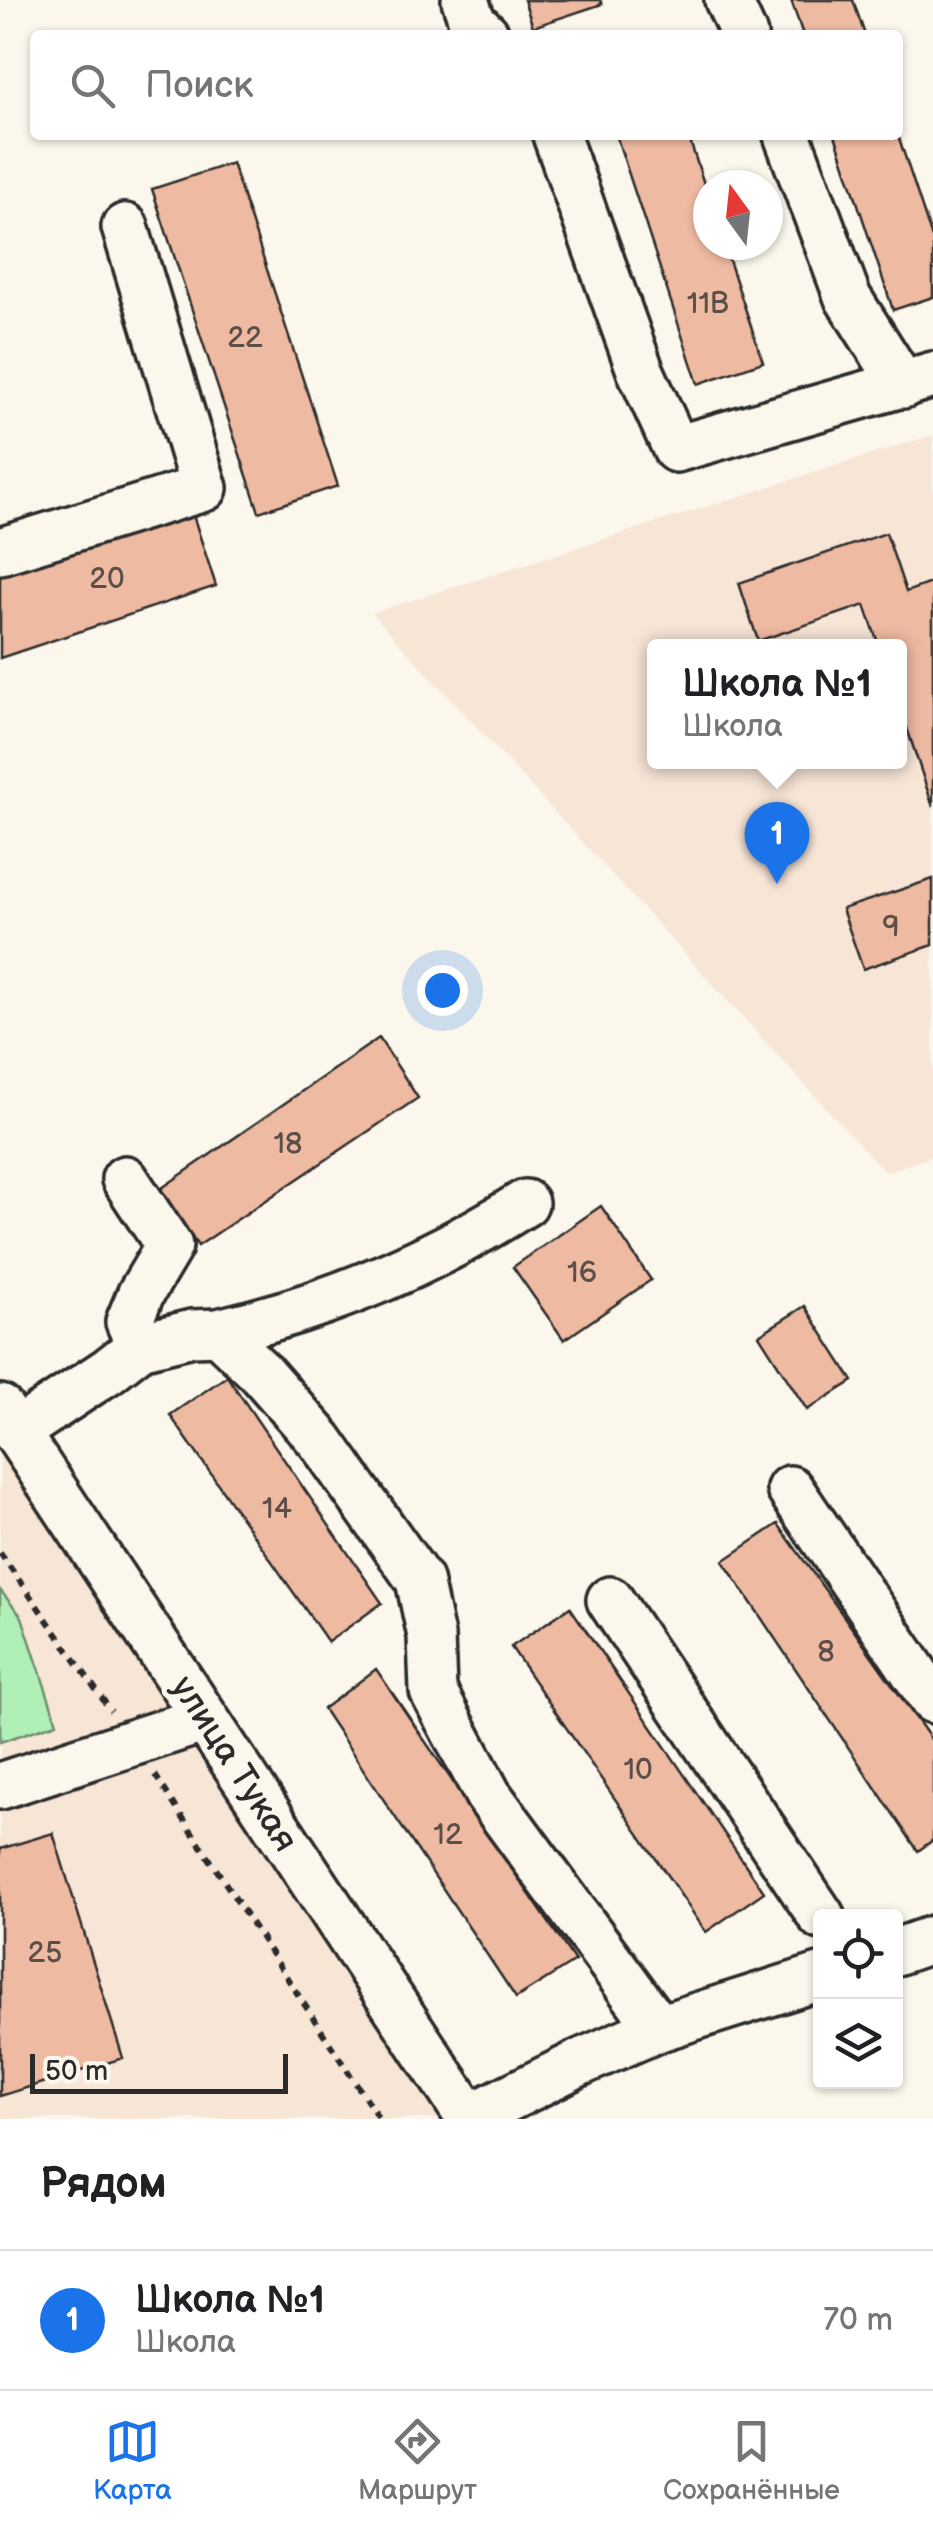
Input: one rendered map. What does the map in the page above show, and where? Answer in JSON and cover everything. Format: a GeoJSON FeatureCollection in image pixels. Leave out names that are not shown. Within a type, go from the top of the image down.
{"type":"FeatureCollection","features":[{"type":"Feature","properties":{"kind":"street"},"geometry":{"type":"LineString","coordinates":[[465,0],[472,21],[481,30]]}},
{"type":"Feature","properties":{"kind":"street"},"geometry":{"type":"LineString","coordinates":[[728,0],[742,30]]}},
{"type":"Feature","properties":{"kind":"street"},"geometry":{"type":"LineString","coordinates":[[558,140],[640,370],[676,449],[918,380],[848,298],[789,140]]}},
{"type":"Feature","properties":{"kind":"street"},"geometry":{"type":"LineString","coordinates":[[0,552],[204,488],[124,227]]}},
{"type":"Feature","properties":{"kind":"street"},"geometry":{"type":"LineString","coordinates":[[126,1179],[169,1246],[129,1322],[140,1346]]}},
{"type":"Feature","properties":{"kind":"street"},"geometry":{"type":"LineString","coordinates":[[8,1420],[108,1371],[140,1346],[281,1318],[473,1236],[525,1203]]}},
{"type":"Feature","properties":{"kind":"street"},"geometry":{"type":"LineString","coordinates":[[218,1332],[261,1373],[320,1440],[419,1580],[431,1636],[433,1691],[488,1795],[660,2028]]}},
{"type":"Feature","properties":{"kind":"street","name":"улица Тукая"},"geometry":{"type":"LineString","coordinates":[[8,1420],[469,2118]]}},
{"type":"Feature","properties":{"kind":"street"},"geometry":{"type":"LineString","coordinates":[[790,1489],[933,1700]]}},
{"type":"Feature","properties":{"kind":"street"},"geometry":{"type":"LineString","coordinates":[[610,1600],[816,1909]]}},
{"type":"Feature","properties":{"kind":"street"},"geometry":{"type":"LineString","coordinates":[[0,1786],[205,1719]]}},
{"type":"Feature","properties":{"kind":"street"},"geometry":{"type":"LineString","coordinates":[[903,1950],[933,1939]]}},
{"type":"Feature","properties":{"kind":"street"},"geometry":{"type":"LineString","coordinates":[[469,2118],[660,2028],[813,1979]]}},
{"type":"Feature","properties":{"kind":"path"},"geometry":{"type":"LineString","coordinates":[[0,1553],[133,1743],[379,2119]]}},
{"type":"Feature","properties":{"kind":"shaded area"},"geometry":{"type":"Polygon","coordinates":[[[933,435],[933,1156],[885,1172],[372,613],[933,435]]]}},
{"type":"Feature","properties":{"kind":"shaded area"},"geometry":{"type":"Polygon","coordinates":[[[0,1434],[452,2119],[0,2119],[0,1434]]]}},
{"type":"Feature","properties":{"kind":"green space"},"geometry":{"type":"Polygon","coordinates":[[[0,1590],[22,1617],[57,1723],[0,1742],[0,1590]]]}},
{"type":"Feature","properties":{"kind":"building"},"geometry":{"type":"Polygon","coordinates":[[[524,0],[600,0],[602,4],[533,27],[524,0]]]}},
{"type":"Feature","properties":{"kind":"building"},"geometry":{"type":"Polygon","coordinates":[[[791,0],[853,0],[863,30],[801,30],[791,0]]]}},
{"type":"Feature","properties":{"kind":"building"},"geometry":{"type":"Polygon","coordinates":[[[618,140],[690,140],[699,170],[693,170],[693,260],[729,260],[763,362],[698,384],[618,140]]]}},
{"type":"Feature","properties":{"kind":"building"},"geometry":{"type":"Polygon","coordinates":[[[837,140],[900,140],[933,241],[933,297],[893,310],[837,140]]]}},
{"type":"Feature","properties":{"kind":"building"},"geometry":{"type":"Polygon","coordinates":[[[232,163],[338,486],[259,512],[152,189],[232,163]]]}},
{"type":"Feature","properties":{"kind":"building"},"geometry":{"type":"Polygon","coordinates":[[[191,509],[216,586],[0,658],[0,572],[191,509]]]}},
{"type":"Feature","properties":{"kind":"building"},"geometry":{"type":"Polygon","coordinates":[[[886,533],[906,592],[933,582],[933,807],[907,728],[907,639],[877,639],[865,605],[757,639],[739,583],[886,533]]]}},
{"type":"Feature","properties":{"kind":"building"},"geometry":{"type":"Polygon","coordinates":[[[933,879],[933,945],[863,969],[842,909],[933,879]]]}},
{"type":"Feature","properties":{"kind":"building"},"geometry":{"type":"Polygon","coordinates":[[[379,1038],[418,1098],[198,1246],[159,1190],[379,1038]]]}},
{"type":"Feature","properties":{"kind":"building"},"geometry":{"type":"Polygon","coordinates":[[[601,1206],[651,1280],[564,1340],[513,1267],[601,1206]]]}},
{"type":"Feature","properties":{"kind":"building"},"geometry":{"type":"Polygon","coordinates":[[[805,1306],[853,1381],[807,1410],[759,1335],[805,1306]]]}},
{"type":"Feature","properties":{"kind":"building"},"geometry":{"type":"Polygon","coordinates":[[[227,1376],[382,1603],[328,1642],[170,1415],[227,1376]]]}},
{"type":"Feature","properties":{"kind":"building"},"geometry":{"type":"Polygon","coordinates":[[[778,1524],[933,1742],[933,1840],[918,1851],[723,1561],[778,1524]]]}},
{"type":"Feature","properties":{"kind":"building"},"geometry":{"type":"Polygon","coordinates":[[[570,1607],[764,1892],[706,1932],[511,1647],[570,1607]]]}},
{"type":"Feature","properties":{"kind":"building"},"geometry":{"type":"Polygon","coordinates":[[[376,1669],[575,1961],[516,1998],[323,1709],[376,1669]]]}},
{"type":"Feature","properties":{"kind":"building"},"geometry":{"type":"Polygon","coordinates":[[[53,1833],[123,2058],[0,2096],[0,1849],[53,1833]]]}},
{"type":"Feature","properties":{"kind":"place","name":"Школа №1"},"geometry":{"type":"Point","coordinates":[777,884]}}]}
